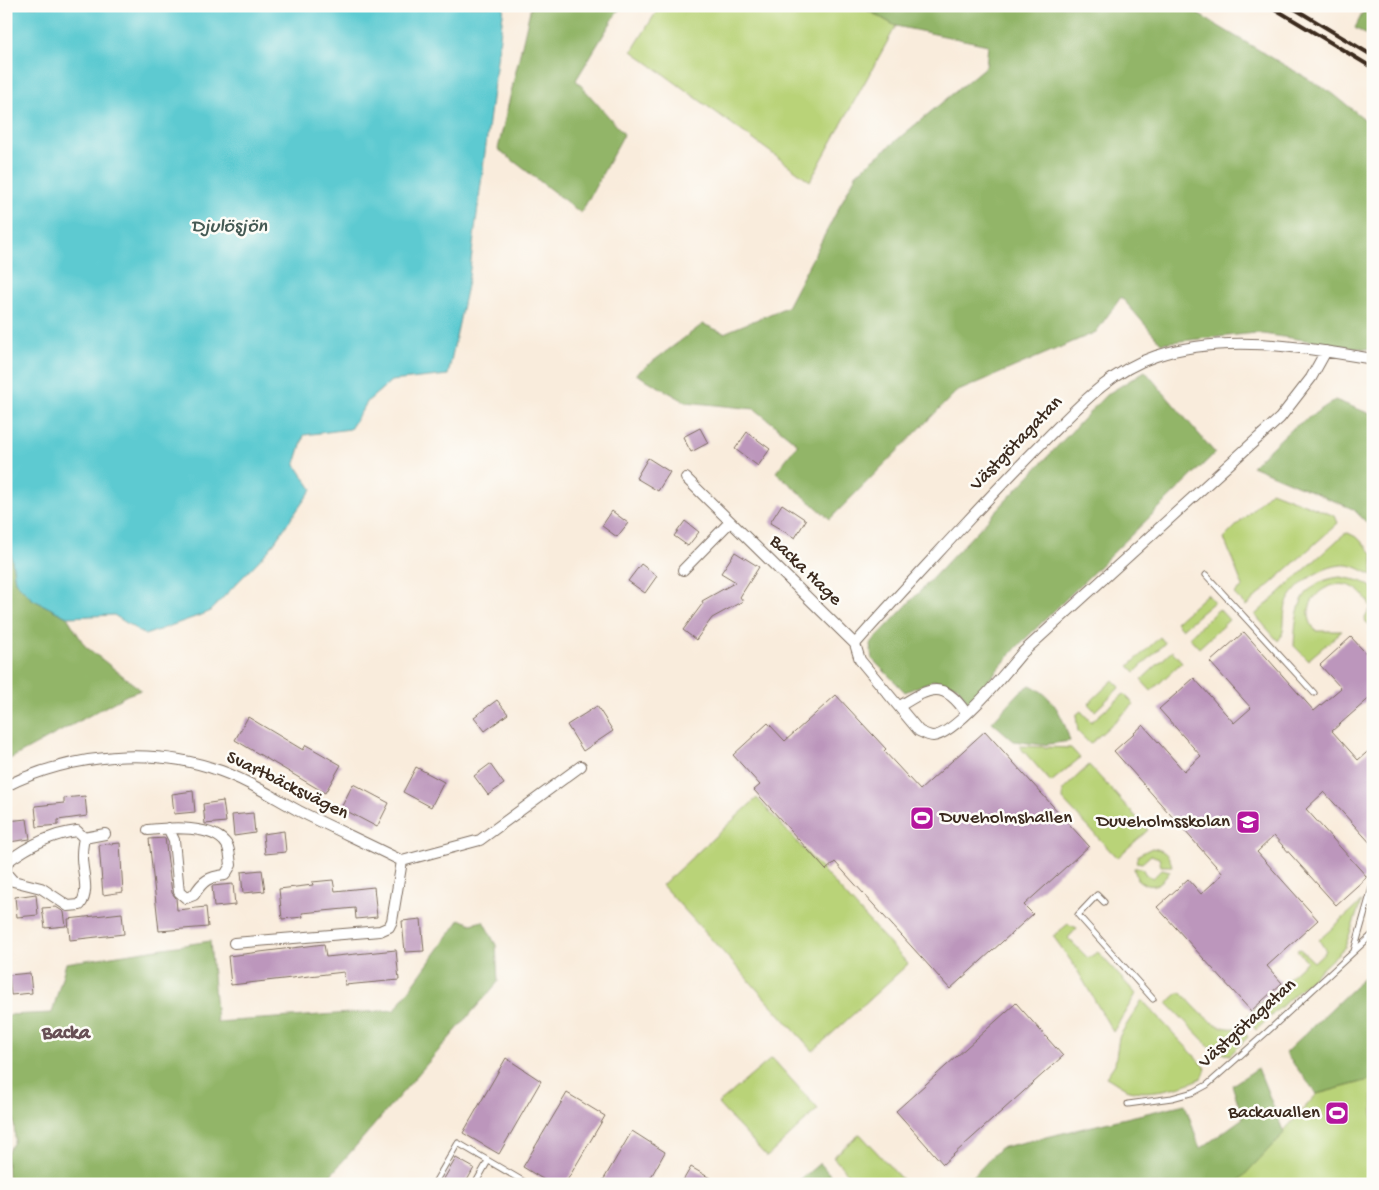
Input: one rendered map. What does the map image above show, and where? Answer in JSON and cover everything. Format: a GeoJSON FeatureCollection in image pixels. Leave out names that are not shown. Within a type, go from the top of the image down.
{"type":"FeatureCollection","features":[{"type":"Feature","properties":{"kind":"street","name":"Västgötagatan"},"geometry":{"type":"LineString","coordinates":[[855,644],[987,500],[1058,427],[1103,384],[1131,366],[1157,356],[1210,346],[1280,345],[1373,358]]}},
{"type":"Feature","properties":{"kind":"street"},"geometry":{"type":"LineString","coordinates":[[855,644],[860,660],[919,731],[932,736],[947,732],[995,687],[1022,653],[1280,418],[1312,378],[1326,351]]}},
{"type":"Feature","properties":{"kind":"street","name":"Backa Hage"},"geometry":{"type":"LineString","coordinates":[[686,478],[855,644]]}},
{"type":"Feature","properties":{"kind":"street"},"geometry":{"type":"LineString","coordinates":[[683,570],[730,522]]}},
{"type":"Feature","properties":{"kind":"street"},"geometry":{"type":"LineString","coordinates":[[900,706],[928,691],[940,690],[950,693],[966,713]]}},
{"type":"Feature","properties":{"kind":"street","name":"Svartbäcksvägen"},"geometry":{"type":"LineString","coordinates":[[6,786],[52,768],[96,758],[123,756],[179,760],[221,770],[402,861]]}},
{"type":"Feature","properties":{"kind":"street"},"geometry":{"type":"LineString","coordinates":[[234,943],[380,930],[389,927],[392,921],[402,861],[480,840],[581,766]]}},
{"type":"Feature","properties":{"kind":"street"},"geometry":{"type":"LineString","coordinates":[[148,830],[168,828],[191,828],[215,835],[227,845],[231,865],[225,875],[209,877],[201,883],[194,895],[186,898],[179,892],[174,840],[168,828]]}},
{"type":"Feature","properties":{"kind":"street"},"geometry":{"type":"LineString","coordinates":[[6,868],[7,862],[22,851],[48,838],[78,831],[84,838],[82,855],[85,883],[84,899],[80,905],[68,906],[41,888],[13,880],[6,873]]}},
{"type":"Feature","properties":{"kind":"street"},"geometry":{"type":"LineString","coordinates":[[84,838],[105,834]]}},
{"type":"Feature","properties":{"kind":"lane"},"geometry":{"type":"LineString","coordinates":[[1206,575],[1314,693]]}},
{"type":"Feature","properties":{"kind":"lane"},"geometry":{"type":"LineString","coordinates":[[1354,951],[1373,884]]}},
{"type":"Feature","properties":{"kind":"lane"},"geometry":{"type":"LineString","coordinates":[[1104,902],[1097,895],[1078,914],[1153,999]]}},
{"type":"Feature","properties":{"kind":"lane","name":"Västgötagatan"},"geometry":{"type":"LineString","coordinates":[[1128,1104],[1172,1098],[1194,1092],[1207,1085],[1373,934]]}},
{"type":"Feature","properties":{"kind":"lane"},"geometry":{"type":"LineString","coordinates":[[434,1184],[458,1144],[528,1184]]}},
{"type":"Feature","properties":{"kind":"lane"},"geometry":{"type":"LineString","coordinates":[[475,1184],[488,1161]]}},
{"type":"Feature","properties":{"kind":"lane"},"geometry":{"type":"LineString","coordinates":[[514,1184],[518,1178]]}},
{"type":"Feature","properties":{"kind":"green space"},"geometry":{"type":"Polygon","coordinates":[[[531,6],[621,6],[576,80],[624,134],[581,213],[498,149],[531,6]]]}},
{"type":"Feature","properties":{"kind":"green space"},"geometry":{"type":"Polygon","coordinates":[[[660,6],[860,6],[896,26],[810,181],[632,51],[660,6]]]}},
{"type":"Feature","properties":{"kind":"green space"},"geometry":{"type":"Polygon","coordinates":[[[860,6],[1184,6],[1332,93],[1373,126],[1373,350],[1256,333],[1161,343],[1121,297],[1096,332],[956,392],[830,519],[776,472],[798,444],[755,409],[686,402],[636,374],[703,324],[724,333],[787,307],[857,173],[986,66],[988,45],[896,26],[860,6]]]}},
{"type":"Feature","properties":{"kind":"green space"},"geometry":{"type":"Polygon","coordinates":[[[1366,6],[1373,6],[1373,39],[1355,28],[1366,6]]]}},
{"type":"Feature","properties":{"kind":"green space"},"geometry":{"type":"Polygon","coordinates":[[[1145,371],[1215,453],[1016,648],[969,703],[957,686],[934,680],[905,692],[872,659],[870,644],[1106,395],[1145,371]]]}},
{"type":"Feature","properties":{"kind":"green space"},"geometry":{"type":"Polygon","coordinates":[[[1335,400],[1373,415],[1373,529],[1353,509],[1252,466],[1290,430],[1335,400]]]}},
{"type":"Feature","properties":{"kind":"green space"},"geometry":{"type":"Polygon","coordinates":[[[1271,491],[1335,516],[1338,523],[1246,606],[1234,594],[1243,587],[1224,538],[1271,491]]]}},
{"type":"Feature","properties":{"kind":"green space"},"geometry":{"type":"Polygon","coordinates":[[[1348,533],[1358,538],[1373,554],[1373,575],[1348,565],[1339,565],[1311,576],[1290,597],[1286,605],[1281,637],[1278,641],[1255,615],[1344,534],[1348,533]]]}},
{"type":"Feature","properties":{"kind":"green space"},"geometry":{"type":"Polygon","coordinates":[[[6,540],[9,541],[15,581],[32,599],[67,617],[85,646],[141,690],[127,695],[6,761],[6,540]]]}},
{"type":"Feature","properties":{"kind":"green space"},"geometry":{"type":"Polygon","coordinates":[[[1340,577],[1361,581],[1373,588],[1373,624],[1370,625],[1366,622],[1365,618],[1371,608],[1361,593],[1350,586],[1337,585],[1325,588],[1316,596],[1310,606],[1309,618],[1316,631],[1342,631],[1308,660],[1294,646],[1298,610],[1302,600],[1315,585],[1340,577]]]}},
{"type":"Feature","properties":{"kind":"green space"},"geometry":{"type":"Polygon","coordinates":[[[1207,594],[1214,602],[1182,629],[1176,622],[1207,594]]]}},
{"type":"Feature","properties":{"kind":"green space"},"geometry":{"type":"Polygon","coordinates":[[[1219,609],[1229,620],[1199,648],[1189,637],[1219,609]]]}},
{"type":"Feature","properties":{"kind":"green space"},"geometry":{"type":"Polygon","coordinates":[[[1160,637],[1165,643],[1135,672],[1129,666],[1160,637]]]}},
{"type":"Feature","properties":{"kind":"green space"},"geometry":{"type":"Polygon","coordinates":[[[1172,651],[1182,662],[1151,691],[1141,680],[1172,651]]]}},
{"type":"Feature","properties":{"kind":"green space"},"geometry":{"type":"Polygon","coordinates":[[[1113,680],[1120,687],[1095,711],[1088,704],[1113,680]]]}},
{"type":"Feature","properties":{"kind":"green space"},"geometry":{"type":"Polygon","coordinates":[[[1030,685],[1045,695],[1056,708],[1070,741],[1042,745],[1014,741],[992,722],[1020,692],[1030,685]]]}},
{"type":"Feature","properties":{"kind":"green space"},"geometry":{"type":"Polygon","coordinates":[[[1124,694],[1134,704],[1090,744],[1078,732],[1076,715],[1081,711],[1091,722],[1124,694]]]}},
{"type":"Feature","properties":{"kind":"green space"},"geometry":{"type":"Polygon","coordinates":[[[1019,746],[1071,748],[1080,758],[1051,782],[1019,746]]]}},
{"type":"Feature","properties":{"kind":"green space"},"geometry":{"type":"Polygon","coordinates":[[[1089,765],[1148,830],[1117,858],[1063,800],[1063,790],[1089,765]]]}},
{"type":"Feature","properties":{"kind":"green space"},"geometry":{"type":"Polygon","coordinates":[[[757,798],[908,964],[813,1051],[662,885],[757,798]]]}},
{"type":"Feature","properties":{"kind":"green space"},"geometry":{"type":"Polygon","coordinates":[[[1152,848],[1165,853],[1172,866],[1161,866],[1159,858],[1151,855],[1142,863],[1136,862],[1138,855],[1152,848]]]}},
{"type":"Feature","properties":{"kind":"green space"},"geometry":{"type":"Polygon","coordinates":[[[1134,868],[1142,868],[1146,875],[1153,878],[1162,869],[1170,871],[1159,883],[1147,885],[1137,879],[1134,868]]]}},
{"type":"Feature","properties":{"kind":"green space"},"geometry":{"type":"Polygon","coordinates":[[[1361,902],[1345,947],[1256,1030],[1247,1016],[1307,961],[1297,950],[1300,949],[1314,962],[1326,951],[1319,940],[1361,902]]]}},
{"type":"Feature","properties":{"kind":"green space"},"geometry":{"type":"Polygon","coordinates":[[[460,919],[471,924],[483,921],[496,945],[498,982],[323,1184],[9,1184],[6,1155],[15,1140],[7,1015],[52,1013],[66,963],[210,941],[217,1022],[395,1010],[460,919]]]}},
{"type":"Feature","properties":{"kind":"green space"},"geometry":{"type":"Polygon","coordinates":[[[1068,924],[1077,928],[1068,938],[1088,958],[1098,952],[1136,994],[1113,1032],[1076,968],[1053,936],[1068,924]]]}},
{"type":"Feature","properties":{"kind":"green space"},"geometry":{"type":"Polygon","coordinates":[[[1373,969],[1373,1079],[1317,1094],[1285,1053],[1373,969]]]}},
{"type":"Feature","properties":{"kind":"green space"},"geometry":{"type":"Polygon","coordinates":[[[1178,993],[1182,993],[1207,1019],[1222,1027],[1240,1027],[1248,1037],[1230,1055],[1214,1051],[1167,1003],[1178,993]]]}},
{"type":"Feature","properties":{"kind":"green space"},"geometry":{"type":"Polygon","coordinates":[[[1142,1000],[1206,1068],[1203,1077],[1178,1087],[1137,1092],[1127,1089],[1106,1077],[1115,1064],[1119,1037],[1142,1000]]]}},
{"type":"Feature","properties":{"kind":"green space"},"geometry":{"type":"Polygon","coordinates":[[[772,1058],[818,1109],[767,1157],[718,1104],[772,1058]]]}},
{"type":"Feature","properties":{"kind":"green space"},"geometry":{"type":"Polygon","coordinates":[[[1258,1068],[1284,1133],[1236,1184],[966,1184],[1000,1148],[1185,1104],[1200,1149],[1243,1118],[1232,1085],[1258,1068]]]}},
{"type":"Feature","properties":{"kind":"green space","name":"Backavallen"},"geometry":{"type":"Polygon","coordinates":[[[1373,1079],[1373,1184],[1236,1184],[1317,1094],[1373,1079]]]}},
{"type":"Feature","properties":{"kind":"green space"},"geometry":{"type":"Polygon","coordinates":[[[860,1134],[906,1184],[857,1184],[833,1157],[860,1134]]]}},
{"type":"Feature","properties":{"kind":"green space"},"geometry":{"type":"Polygon","coordinates":[[[820,1163],[838,1184],[795,1184],[820,1163]]]}},
{"type":"Feature","properties":{"kind":"water","name":"Djulösjön"},"geometry":{"type":"Polygon","coordinates":[[[6,6],[504,6],[469,276],[448,375],[391,381],[368,401],[350,429],[304,435],[295,464],[312,489],[269,550],[209,612],[145,635],[114,615],[67,617],[32,599],[15,581],[9,541],[6,540],[6,6]]]}},
{"type":"Feature","properties":{"kind":"building"},"geometry":{"type":"Polygon","coordinates":[[[700,428],[708,443],[691,452],[683,437],[700,428]]]}},
{"type":"Feature","properties":{"kind":"building"},"geometry":{"type":"Polygon","coordinates":[[[747,432],[770,449],[758,466],[735,449],[747,432]]]}},
{"type":"Feature","properties":{"kind":"building"},"geometry":{"type":"Polygon","coordinates":[[[648,458],[670,472],[658,491],[636,478],[648,458]]]}},
{"type":"Feature","properties":{"kind":"building"},"geometry":{"type":"Polygon","coordinates":[[[782,504],[806,520],[795,538],[770,523],[782,504]]]}},
{"type":"Feature","properties":{"kind":"building"},"geometry":{"type":"Polygon","coordinates":[[[612,511],[628,523],[617,537],[602,526],[612,511]]]}},
{"type":"Feature","properties":{"kind":"building"},"geometry":{"type":"Polygon","coordinates":[[[685,521],[699,532],[688,546],[674,536],[685,521]]]}},
{"type":"Feature","properties":{"kind":"building"},"geometry":{"type":"Polygon","coordinates":[[[735,552],[759,567],[740,597],[743,601],[712,618],[696,640],[683,630],[703,603],[702,601],[736,582],[721,573],[735,552]]]}},
{"type":"Feature","properties":{"kind":"building"},"geometry":{"type":"Polygon","coordinates":[[[641,564],[657,576],[645,593],[628,581],[641,564]]]}},
{"type":"Feature","properties":{"kind":"building","name":"Duveholmsskolan"},"geometry":{"type":"Polygon","coordinates":[[[1244,632],[1314,711],[1341,688],[1320,665],[1351,637],[1373,661],[1373,695],[1332,731],[1358,760],[1373,747],[1373,846],[1324,792],[1306,809],[1367,877],[1336,905],[1274,836],[1257,852],[1318,920],[1267,966],[1282,983],[1251,1011],[1157,907],[1188,879],[1201,894],[1223,874],[1114,751],[1143,725],[1184,771],[1201,756],[1159,709],[1194,678],[1234,723],[1251,708],[1210,662],[1244,632]]]}},
{"type":"Feature","properties":{"kind":"building","name":"Duveholmshallen"},"geometry":{"type":"Polygon","coordinates":[[[836,695],[886,749],[884,751],[920,790],[985,731],[1089,846],[1024,905],[1033,914],[950,989],[835,862],[826,870],[754,790],[760,785],[733,755],[768,723],[785,741],[836,695]]]}},
{"type":"Feature","properties":{"kind":"building"},"geometry":{"type":"Polygon","coordinates":[[[497,700],[508,714],[485,731],[474,717],[497,700]]]}},
{"type":"Feature","properties":{"kind":"building"},"geometry":{"type":"Polygon","coordinates":[[[597,706],[613,731],[583,751],[567,725],[597,706]]]}},
{"type":"Feature","properties":{"kind":"building"},"geometry":{"type":"Polygon","coordinates":[[[248,717],[303,750],[306,745],[341,765],[325,793],[235,740],[248,717]]]}},
{"type":"Feature","properties":{"kind":"building"},"geometry":{"type":"Polygon","coordinates":[[[490,764],[504,784],[488,795],[474,776],[490,764]]]}},
{"type":"Feature","properties":{"kind":"building"},"geometry":{"type":"Polygon","coordinates":[[[416,767],[444,782],[431,807],[403,792],[416,767]]]}},
{"type":"Feature","properties":{"kind":"building"},"geometry":{"type":"Polygon","coordinates":[[[353,784],[389,803],[377,827],[341,808],[353,784]]]}},
{"type":"Feature","properties":{"kind":"building"},"geometry":{"type":"Polygon","coordinates":[[[193,791],[195,812],[174,814],[172,794],[193,791]]]}},
{"type":"Feature","properties":{"kind":"building"},"geometry":{"type":"Polygon","coordinates":[[[85,796],[87,816],[58,820],[58,825],[37,827],[35,806],[64,803],[64,798],[85,796]]]}},
{"type":"Feature","properties":{"kind":"building"},"geometry":{"type":"Polygon","coordinates":[[[223,801],[226,822],[205,824],[203,804],[223,801]]]}},
{"type":"Feature","properties":{"kind":"building"},"geometry":{"type":"Polygon","coordinates":[[[253,813],[255,833],[234,836],[232,815],[253,813]]]}},
{"type":"Feature","properties":{"kind":"building"},"geometry":{"type":"Polygon","coordinates":[[[27,819],[30,839],[9,842],[7,821],[27,819]]]}},
{"type":"Feature","properties":{"kind":"building"},"geometry":{"type":"Polygon","coordinates":[[[284,831],[286,852],[265,854],[263,834],[284,831]]]}},
{"type":"Feature","properties":{"kind":"building"},"geometry":{"type":"Polygon","coordinates":[[[165,838],[172,893],[176,898],[177,910],[206,907],[208,927],[159,931],[149,839],[165,838]]]}},
{"type":"Feature","properties":{"kind":"building"},"geometry":{"type":"Polygon","coordinates":[[[120,843],[123,892],[103,895],[99,845],[120,843]]]}},
{"type":"Feature","properties":{"kind":"building"},"geometry":{"type":"Polygon","coordinates":[[[262,870],[265,891],[243,893],[241,872],[262,870]]]}},
{"type":"Feature","properties":{"kind":"building"},"geometry":{"type":"Polygon","coordinates":[[[333,880],[335,891],[374,887],[377,917],[356,919],[355,908],[302,913],[303,917],[282,919],[279,889],[313,885],[312,882],[333,880]]]}},
{"type":"Feature","properties":{"kind":"building"},"geometry":{"type":"Polygon","coordinates":[[[233,884],[235,905],[214,907],[212,886],[233,884]]]}},
{"type":"Feature","properties":{"kind":"building"},"geometry":{"type":"Polygon","coordinates":[[[36,894],[38,915],[17,917],[15,897],[36,894]]]}},
{"type":"Feature","properties":{"kind":"building"},"geometry":{"type":"Polygon","coordinates":[[[56,907],[64,912],[66,926],[45,928],[42,908],[56,907]]]}},
{"type":"Feature","properties":{"kind":"building"},"geometry":{"type":"Polygon","coordinates":[[[122,913],[124,934],[70,940],[68,919],[122,913]]]}},
{"type":"Feature","properties":{"kind":"building"},"geometry":{"type":"Polygon","coordinates":[[[421,919],[424,951],[405,952],[402,921],[421,919]]]}},
{"type":"Feature","properties":{"kind":"building"},"geometry":{"type":"Polygon","coordinates":[[[324,944],[326,957],[396,950],[399,980],[345,985],[344,972],[231,985],[228,956],[324,944]]]}},
{"type":"Feature","properties":{"kind":"building"},"geometry":{"type":"Polygon","coordinates":[[[30,973],[32,993],[11,995],[9,975],[30,973]]]}},
{"type":"Feature","properties":{"kind":"building"},"geometry":{"type":"Polygon","coordinates":[[[1016,1003],[1063,1056],[943,1164],[896,1111],[1016,1003]]]}},
{"type":"Feature","properties":{"kind":"building"},"geometry":{"type":"Polygon","coordinates":[[[506,1058],[541,1081],[499,1154],[463,1133],[506,1058]]]}},
{"type":"Feature","properties":{"kind":"building"},"geometry":{"type":"Polygon","coordinates":[[[567,1093],[605,1116],[565,1184],[551,1184],[523,1167],[567,1093]]]}},
{"type":"Feature","properties":{"kind":"building"},"geometry":{"type":"Polygon","coordinates":[[[632,1131],[665,1152],[647,1184],[601,1184],[632,1131]]]}},
{"type":"Feature","properties":{"kind":"building"},"geometry":{"type":"Polygon","coordinates":[[[456,1158],[474,1168],[465,1184],[441,1184],[456,1158]]]}},
{"type":"Feature","properties":{"kind":"building"},"geometry":{"type":"Polygon","coordinates":[[[691,1167],[720,1184],[681,1184],[691,1167]]]}},
{"type":"Feature","properties":{"kind":"railway"},"geometry":{"type":"LineString","coordinates":[[1270,6],[1373,68]]}},
{"type":"Feature","properties":{"kind":"railway"},"geometry":{"type":"LineString","coordinates":[[1290,6],[1373,56]]}},
{"type":"Feature","properties":{"kind":"place","name":"Duveholmshallen"},"geometry":{"type":"Point","coordinates":[922,818]}},
{"type":"Feature","properties":{"kind":"place","name":"Duveholmsskolan"},"geometry":{"type":"Point","coordinates":[1248,822]}},
{"type":"Feature","properties":{"kind":"place","name":"Backavallen"},"geometry":{"type":"Point","coordinates":[1337,1113]}},
{"type":"Feature","properties":{"kind":"district","name":"Backa"},"geometry":{"type":"Point","coordinates":[66,1034]}}]}
